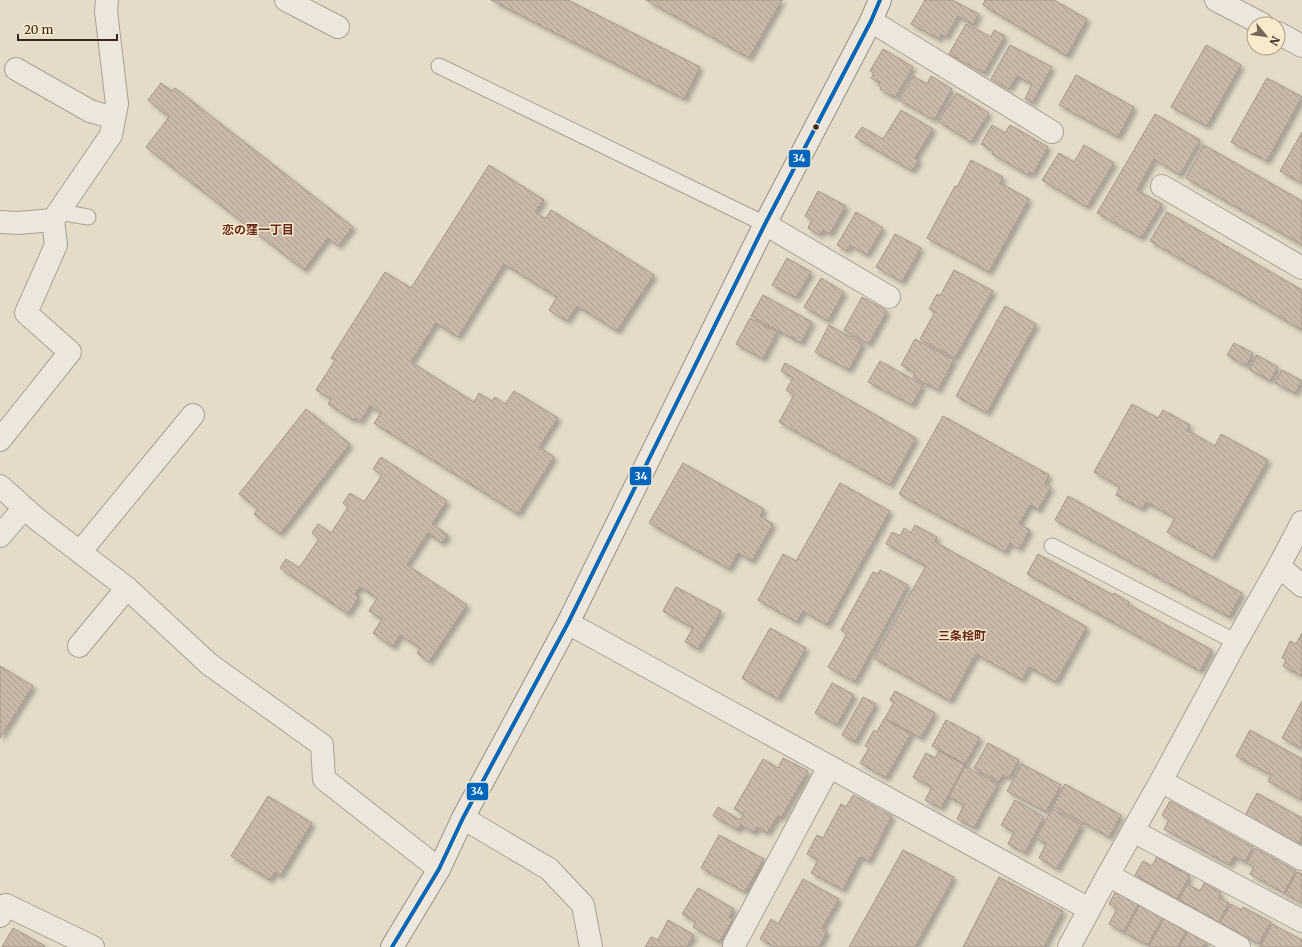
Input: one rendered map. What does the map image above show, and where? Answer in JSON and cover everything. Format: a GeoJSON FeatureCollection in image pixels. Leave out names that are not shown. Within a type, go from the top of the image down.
{"type":"FeatureCollection","features":[{"type":"Feature","properties":{"kind":"street"},"geometry":{"type":"LineString","coordinates":[[0,440],[70,352],[26,313],[56,245],[56,216],[111,135],[117,104],[106,11],[107,0]]}},
{"type":"Feature","properties":{"kind":"street"},"geometry":{"type":"LineString","coordinates":[[286,0],[338,28]]}},
{"type":"Feature","properties":{"kind":"street"},"geometry":{"type":"LineString","coordinates":[[392,947],[438,869],[463,818],[568,623],[765,224],[871,21],[880,0]]}},
{"type":"Feature","properties":{"kind":"street"},"geometry":{"type":"LineString","coordinates":[[1216,0],[1247,16]]}},
{"type":"Feature","properties":{"kind":"street"},"geometry":{"type":"LineString","coordinates":[[871,21],[1052,132]]}},
{"type":"Feature","properties":{"kind":"street"},"geometry":{"type":"LineString","coordinates":[[1286,37],[1302,46]]}},
{"type":"Feature","properties":{"kind":"street"},"geometry":{"type":"LineString","coordinates":[[16,69],[90,111],[114,118]]}},
{"type":"Feature","properties":{"kind":"street"},"geometry":{"type":"LineString","coordinates":[[1162,186],[1302,268]]}},
{"type":"Feature","properties":{"kind":"street"},"geometry":{"type":"LineString","coordinates":[[0,222],[18,223],[56,216]]}},
{"type":"Feature","properties":{"kind":"street"},"geometry":{"type":"LineString","coordinates":[[765,224],[889,297]]}},
{"type":"Feature","properties":{"kind":"street"},"geometry":{"type":"LineString","coordinates":[[80,552],[193,415]]}},
{"type":"Feature","properties":{"kind":"street"},"geometry":{"type":"LineString","coordinates":[[0,486],[38,520],[127,588],[209,664],[264,710],[322,745],[324,779],[438,869]]}},
{"type":"Feature","properties":{"kind":"street"},"geometry":{"type":"LineString","coordinates":[[0,536],[24,508]]}},
{"type":"Feature","properties":{"kind":"street"},"geometry":{"type":"LineString","coordinates":[[1069,947],[1302,522]]}},
{"type":"Feature","properties":{"kind":"street"},"geometry":{"type":"LineString","coordinates":[[1279,566],[1302,586]]}},
{"type":"Feature","properties":{"kind":"street"},"geometry":{"type":"LineString","coordinates":[[80,646],[127,588]]}},
{"type":"Feature","properties":{"kind":"street"},"geometry":{"type":"LineString","coordinates":[[568,623],[1089,909]]}},
{"type":"Feature","properties":{"kind":"street"},"geometry":{"type":"LineString","coordinates":[[734,945],[829,767]]}},
{"type":"Feature","properties":{"kind":"street"},"geometry":{"type":"LineString","coordinates":[[1161,781],[1302,859]]}},
{"type":"Feature","properties":{"kind":"street"},"geometry":{"type":"LineString","coordinates":[[463,818],[549,869],[583,905],[591,947]]}},
{"type":"Feature","properties":{"kind":"street"},"geometry":{"type":"LineString","coordinates":[[1133,831],[1302,921]]}},
{"type":"Feature","properties":{"kind":"street"},"geometry":{"type":"LineString","coordinates":[[1108,875],[1239,947]]}},
{"type":"Feature","properties":{"kind":"street"},"geometry":{"type":"LineString","coordinates":[[0,916],[6,905],[93,947]]}},
{"type":"Feature","properties":{"kind":"lane"},"geometry":{"type":"LineString","coordinates":[[439,66],[765,224]]}},
{"type":"Feature","properties":{"kind":"lane"},"geometry":{"type":"LineString","coordinates":[[56,216],[88,217]]}},
{"type":"Feature","properties":{"kind":"lane"},"geometry":{"type":"LineString","coordinates":[[1052,546],[1236,642]]}},
{"type":"Feature","properties":{"kind":"building"},"geometry":{"type":"Polygon","coordinates":[[[491,0],[568,0],[700,67],[684,99],[491,0]]]}},
{"type":"Feature","properties":{"kind":"building"},"geometry":{"type":"Polygon","coordinates":[[[646,0],[782,0],[749,58],[646,0]]]}},
{"type":"Feature","properties":{"kind":"building"},"geometry":{"type":"Polygon","coordinates":[[[925,0],[952,0],[979,14],[973,25],[958,16],[946,37],[941,34],[939,39],[911,24],[925,0]]]}},
{"type":"Feature","properties":{"kind":"building"},"geometry":{"type":"Polygon","coordinates":[[[985,0],[1054,0],[1087,19],[1067,56],[983,5],[985,0]]]}},
{"type":"Feature","properties":{"kind":"building"},"geometry":{"type":"Polygon","coordinates":[[[966,24],[991,37],[994,30],[1005,36],[984,73],[949,54],[966,24]]]}},
{"type":"Feature","properties":{"kind":"building"},"geometry":{"type":"Polygon","coordinates":[[[1010,45],[1052,67],[1032,103],[1025,99],[1032,84],[1017,76],[1009,89],[991,79],[1010,45]]]}},
{"type":"Feature","properties":{"kind":"building"},"geometry":{"type":"Polygon","coordinates":[[[1206,45],[1241,65],[1207,126],[1171,107],[1206,45]]]}},
{"type":"Feature","properties":{"kind":"building"},"geometry":{"type":"Polygon","coordinates":[[[883,49],[913,67],[895,98],[880,89],[881,87],[878,85],[880,83],[871,78],[874,73],[870,71],[883,49]]]}},
{"type":"Feature","properties":{"kind":"building"},"geometry":{"type":"Polygon","coordinates":[[[1076,75],[1134,107],[1118,137],[1059,105],[1076,75]]]}},
{"type":"Feature","properties":{"kind":"building"},"geometry":{"type":"Polygon","coordinates":[[[913,76],[927,84],[931,76],[952,89],[934,120],[899,100],[913,76]]]}},
{"type":"Feature","properties":{"kind":"building"},"geometry":{"type":"Polygon","coordinates":[[[1267,78],[1302,97],[1267,161],[1231,142],[1267,78]]]}},
{"type":"Feature","properties":{"kind":"building"},"geometry":{"type":"Polygon","coordinates":[[[161,83],[172,91],[175,88],[353,227],[338,246],[328,238],[304,270],[146,147],[169,117],[148,100],[161,83]]]}},
{"type":"Feature","properties":{"kind":"building"},"geometry":{"type":"Polygon","coordinates":[[[957,93],[989,113],[971,142],[938,121],[957,93]]]}},
{"type":"Feature","properties":{"kind":"building"},"geometry":{"type":"Polygon","coordinates":[[[901,110],[933,129],[915,158],[919,160],[912,171],[855,137],[862,127],[883,139],[901,110]]]}},
{"type":"Feature","properties":{"kind":"building"},"geometry":{"type":"Polygon","coordinates":[[[1155,114],[1200,140],[1180,175],[1154,159],[1137,190],[1162,204],[1141,238],[1097,213],[1155,114]]]}},
{"type":"Feature","properties":{"kind":"building"},"geometry":{"type":"Polygon","coordinates":[[[992,125],[1005,133],[1010,125],[1048,147],[1033,174],[1030,172],[1028,175],[992,154],[993,151],[981,144],[992,125]]]}},
{"type":"Feature","properties":{"kind":"building"},"geometry":{"type":"Polygon","coordinates":[[[1302,132],[1302,183],[1280,171],[1302,132]]]}},
{"type":"Feature","properties":{"kind":"building"},"geometry":{"type":"Polygon","coordinates":[[[1084,145],[1114,163],[1087,207],[1042,180],[1059,153],[1074,162],[1084,145]]]}},
{"type":"Feature","properties":{"kind":"building"},"geometry":{"type":"Polygon","coordinates":[[[1204,145],[1302,201],[1302,245],[1186,178],[1204,145]]]}},
{"type":"Feature","properties":{"kind":"building"},"geometry":{"type":"Polygon","coordinates":[[[971,160],[1003,177],[1000,183],[1029,199],[989,272],[927,238],[971,160]]]}},
{"type":"Feature","properties":{"kind":"building"},"geometry":{"type":"Polygon","coordinates":[[[489,165],[544,200],[535,212],[545,219],[551,210],[654,275],[617,331],[577,306],[567,321],[549,310],[557,297],[504,264],[458,337],[436,323],[411,362],[474,402],[479,393],[492,401],[495,397],[505,404],[514,391],[558,418],[539,447],[554,457],[518,514],[374,423],[381,413],[370,406],[360,422],[355,418],[353,420],[328,404],[331,399],[316,390],[335,360],[331,358],[385,272],[411,288],[489,165]]]}},
{"type":"Feature","properties":{"kind":"building"},"geometry":{"type":"Polygon","coordinates":[[[818,191],[846,206],[830,234],[823,230],[820,235],[808,228],[812,220],[805,216],[818,191]]]}},
{"type":"Feature","properties":{"kind":"building"},"geometry":{"type":"Polygon","coordinates":[[[856,212],[883,228],[867,255],[850,245],[847,251],[837,245],[856,212]]]}},
{"type":"Feature","properties":{"kind":"building"},"geometry":{"type":"Polygon","coordinates":[[[1167,212],[1302,290],[1302,330],[1150,241],[1167,212]]]}},
{"type":"Feature","properties":{"kind":"building"},"geometry":{"type":"Polygon","coordinates":[[[895,234],[921,248],[902,282],[876,267],[895,234]]]}},
{"type":"Feature","properties":{"kind":"building"},"geometry":{"type":"Polygon","coordinates":[[[787,258],[811,272],[796,298],[772,285],[787,258]]]}},
{"type":"Feature","properties":{"kind":"building"},"geometry":{"type":"Polygon","coordinates":[[[954,270],[993,291],[955,358],[920,339],[935,312],[929,309],[937,294],[940,296],[954,270]]]}},
{"type":"Feature","properties":{"kind":"building"},"geometry":{"type":"Polygon","coordinates":[[[821,278],[844,292],[828,321],[804,307],[821,278]]]}},
{"type":"Feature","properties":{"kind":"building"},"geometry":{"type":"Polygon","coordinates":[[[763,295],[812,322],[801,343],[751,316],[763,295]]]}},
{"type":"Feature","properties":{"kind":"building"},"geometry":{"type":"Polygon","coordinates":[[[862,297],[887,311],[869,344],[844,330],[862,297]]]}},
{"type":"Feature","properties":{"kind":"building"},"geometry":{"type":"Polygon","coordinates":[[[1005,306],[1036,324],[987,413],[956,396],[1005,306]]]}},
{"type":"Feature","properties":{"kind":"building"},"geometry":{"type":"Polygon","coordinates":[[[750,318],[777,332],[763,359],[736,344],[750,318]]]}},
{"type":"Feature","properties":{"kind":"building"},"geometry":{"type":"Polygon","coordinates":[[[829,325],[863,344],[849,370],[815,352],[829,325]]]}},
{"type":"Feature","properties":{"kind":"building"},"geometry":{"type":"Polygon","coordinates":[[[915,339],[954,360],[938,390],[913,377],[915,373],[901,365],[915,339]]]}},
{"type":"Feature","properties":{"kind":"building"},"geometry":{"type":"Polygon","coordinates":[[[1234,343],[1253,353],[1246,366],[1227,355],[1234,343]]]}},
{"type":"Feature","properties":{"kind":"building"},"geometry":{"type":"Polygon","coordinates":[[[1257,355],[1278,367],[1270,381],[1249,369],[1257,355]]]}},
{"type":"Feature","properties":{"kind":"building"},"geometry":{"type":"Polygon","coordinates":[[[880,361],[923,385],[912,405],[868,382],[880,361]]]}},
{"type":"Feature","properties":{"kind":"building"},"geometry":{"type":"Polygon","coordinates":[[[785,363],[916,438],[890,485],[779,422],[794,395],[786,390],[793,378],[781,371],[785,363]]]}},
{"type":"Feature","properties":{"kind":"building"},"geometry":{"type":"Polygon","coordinates":[[[1282,370],[1302,381],[1295,393],[1275,383],[1282,370]]]}},
{"type":"Feature","properties":{"kind":"building"},"geometry":{"type":"Polygon","coordinates":[[[1132,404],[1158,418],[1163,410],[1190,425],[1187,430],[1215,446],[1221,434],[1268,460],[1213,558],[1167,532],[1175,518],[1146,502],[1142,509],[1116,495],[1120,487],[1094,472],[1132,404]]]}},
{"type":"Feature","properties":{"kind":"building"},"geometry":{"type":"Polygon","coordinates":[[[306,409],[350,444],[280,534],[254,514],[258,509],[239,494],[306,409]]]}},
{"type":"Feature","properties":{"kind":"building"},"geometry":{"type":"Polygon","coordinates":[[[943,416],[1049,475],[1045,484],[1051,487],[1038,510],[1030,505],[1019,524],[1030,530],[1019,549],[1010,543],[1005,552],[899,494],[943,416]]]}},
{"type":"Feature","properties":{"kind":"building"},"geometry":{"type":"Polygon","coordinates":[[[381,457],[447,501],[432,524],[448,535],[442,543],[428,533],[407,565],[467,605],[429,662],[417,653],[420,648],[400,635],[393,647],[373,633],[382,619],[369,611],[377,598],[360,587],[355,594],[359,597],[348,614],[280,568],[286,559],[299,568],[319,539],[312,533],[318,524],[331,533],[348,507],[343,503],[350,493],[364,502],[382,475],[373,469],[381,457]]]}},
{"type":"Feature","properties":{"kind":"building"},"geometry":{"type":"Polygon","coordinates":[[[683,463],[764,509],[760,516],[773,524],[752,561],[738,553],[729,569],[649,523],[683,463]]]}},
{"type":"Feature","properties":{"kind":"building"},"geometry":{"type":"Polygon","coordinates":[[[840,483],[890,511],[827,625],[803,611],[797,622],[758,600],[783,554],[796,561],[840,483]]]}},
{"type":"Feature","properties":{"kind":"building"},"geometry":{"type":"Polygon","coordinates":[[[1068,496],[1242,593],[1229,617],[1055,520],[1068,496]]]}},
{"type":"Feature","properties":{"kind":"building"},"geometry":{"type":"Polygon","coordinates":[[[915,525],[937,537],[935,542],[1087,627],[1056,682],[1029,667],[1022,680],[976,654],[950,701],[874,658],[926,566],[886,544],[892,532],[900,536],[904,528],[911,533],[915,525]]]}},
{"type":"Feature","properties":{"kind":"building"},"geometry":{"type":"Polygon","coordinates":[[[1038,554],[1113,595],[1114,593],[1129,602],[1128,604],[1212,650],[1200,671],[1027,574],[1038,554]]]}},
{"type":"Feature","properties":{"kind":"building"},"geometry":{"type":"Polygon","coordinates":[[[880,570],[908,585],[855,682],[828,667],[847,634],[841,630],[873,572],[878,574],[880,570]]]}},
{"type":"Feature","properties":{"kind":"building"},"geometry":{"type":"Polygon","coordinates":[[[676,587],[721,611],[698,649],[685,642],[693,628],[663,611],[676,587]]]}},
{"type":"Feature","properties":{"kind":"building"},"geometry":{"type":"Polygon","coordinates":[[[770,628],[806,648],[778,699],[742,678],[770,628]]]}},
{"type":"Feature","properties":{"kind":"building"},"geometry":{"type":"Polygon","coordinates":[[[1302,633],[1302,676],[1283,666],[1286,660],[1282,658],[1290,641],[1296,644],[1302,633]]]}},
{"type":"Feature","properties":{"kind":"building"},"geometry":{"type":"Polygon","coordinates":[[[0,666],[33,686],[0,738],[0,666]]]}},
{"type":"Feature","properties":{"kind":"building"},"geometry":{"type":"Polygon","coordinates":[[[832,683],[854,695],[837,725],[815,713],[832,683]]]}},
{"type":"Feature","properties":{"kind":"building"},"geometry":{"type":"Polygon","coordinates":[[[895,691],[935,713],[921,738],[885,718],[894,702],[890,700],[895,691]]]}},
{"type":"Feature","properties":{"kind":"building"},"geometry":{"type":"Polygon","coordinates":[[[863,697],[876,704],[855,742],[842,735],[863,697]]]}},
{"type":"Feature","properties":{"kind":"building"},"geometry":{"type":"Polygon","coordinates":[[[1302,701],[1302,746],[1301,748],[1282,738],[1302,701]]]}},
{"type":"Feature","properties":{"kind":"building"},"geometry":{"type":"Polygon","coordinates":[[[884,719],[911,734],[886,778],[860,763],[869,748],[865,746],[874,730],[877,732],[884,719]]]}},
{"type":"Feature","properties":{"kind":"building"},"geometry":{"type":"Polygon","coordinates":[[[946,720],[980,738],[965,764],[932,746],[946,720]]]}},
{"type":"Feature","properties":{"kind":"building"},"geometry":{"type":"Polygon","coordinates":[[[1250,730],[1302,759],[1302,800],[1268,781],[1271,775],[1236,756],[1250,730]]]}},
{"type":"Feature","properties":{"kind":"building"},"geometry":{"type":"Polygon","coordinates":[[[988,743],[1019,760],[1009,778],[1003,775],[999,782],[974,768],[988,743]]]}},
{"type":"Feature","properties":{"kind":"building"},"geometry":{"type":"Polygon","coordinates":[[[939,751],[965,765],[941,808],[925,800],[932,787],[913,777],[926,753],[935,758],[939,751]]]}},
{"type":"Feature","properties":{"kind":"building"},"geometry":{"type":"Polygon","coordinates":[[[783,758],[808,771],[781,818],[778,816],[767,833],[757,827],[754,833],[741,825],[738,830],[713,816],[718,807],[740,820],[744,814],[734,809],[763,759],[778,768],[783,758]]]}},
{"type":"Feature","properties":{"kind":"building"},"geometry":{"type":"Polygon","coordinates":[[[1022,764],[1061,785],[1046,812],[1007,791],[1022,764]]]}},
{"type":"Feature","properties":{"kind":"building"},"geometry":{"type":"Polygon","coordinates":[[[965,766],[998,784],[974,828],[957,819],[964,805],[949,797],[965,766]]]}},
{"type":"Feature","properties":{"kind":"building"},"geometry":{"type":"Polygon","coordinates":[[[1065,784],[1121,815],[1109,837],[1053,806],[1065,784]]]}},
{"type":"Feature","properties":{"kind":"building"},"geometry":{"type":"Polygon","coordinates":[[[1257,793],[1302,818],[1302,837],[1296,847],[1244,817],[1257,793]]]}},
{"type":"Feature","properties":{"kind":"building"},"geometry":{"type":"Polygon","coordinates":[[[853,795],[892,816],[869,861],[860,857],[843,890],[811,873],[818,860],[807,854],[817,835],[823,838],[841,804],[846,807],[853,795]]]}},
{"type":"Feature","properties":{"kind":"building"},"geometry":{"type":"Polygon","coordinates":[[[268,796],[312,823],[280,876],[275,872],[270,880],[231,856],[268,796]]]}},
{"type":"Feature","properties":{"kind":"building"},"geometry":{"type":"Polygon","coordinates":[[[1015,800],[1044,817],[1025,853],[1008,844],[1014,832],[1001,825],[1015,800]]]}},
{"type":"Feature","properties":{"kind":"building"},"geometry":{"type":"Polygon","coordinates":[[[1170,801],[1253,847],[1245,862],[1234,856],[1229,865],[1164,829],[1169,820],[1162,815],[1170,801]]]}},
{"type":"Feature","properties":{"kind":"building"},"geometry":{"type":"Polygon","coordinates":[[[1052,809],[1082,825],[1057,869],[1039,858],[1046,844],[1036,838],[1052,809]]]}},
{"type":"Feature","properties":{"kind":"building"},"geometry":{"type":"Polygon","coordinates":[[[719,835],[764,859],[745,892],[701,868],[719,835]]]}},
{"type":"Feature","properties":{"kind":"building"},"geometry":{"type":"Polygon","coordinates":[[[1255,848],[1296,871],[1284,893],[1250,874],[1254,867],[1247,863],[1255,848]]]}},
{"type":"Feature","properties":{"kind":"building"},"geometry":{"type":"Polygon","coordinates":[[[903,850],[954,877],[915,947],[849,947],[903,850]]]}},
{"type":"Feature","properties":{"kind":"building"},"geometry":{"type":"Polygon","coordinates":[[[1157,857],[1190,876],[1177,899],[1135,875],[1143,861],[1152,866],[1157,857]]]}},
{"type":"Feature","properties":{"kind":"building"},"geometry":{"type":"Polygon","coordinates":[[[1297,872],[1302,874],[1302,903],[1285,894],[1297,872]]]}},
{"type":"Feature","properties":{"kind":"building"},"geometry":{"type":"Polygon","coordinates":[[[999,877],[1063,911],[1044,947],[963,947],[999,877]]]}},
{"type":"Feature","properties":{"kind":"building"},"geometry":{"type":"Polygon","coordinates":[[[803,879],[839,899],[822,928],[827,931],[819,947],[775,947],[760,939],[771,919],[778,924],[803,879]]]}},
{"type":"Feature","properties":{"kind":"building"},"geometry":{"type":"Polygon","coordinates":[[[1204,883],[1221,893],[1219,898],[1229,903],[1219,922],[1179,900],[1187,884],[1200,891],[1204,883]]]}},
{"type":"Feature","properties":{"kind":"building"},"geometry":{"type":"Polygon","coordinates":[[[698,888],[734,909],[729,917],[733,919],[719,942],[693,927],[696,922],[682,914],[698,888]]]}},
{"type":"Feature","properties":{"kind":"building"},"geometry":{"type":"Polygon","coordinates":[[[1116,891],[1139,903],[1123,932],[1109,924],[1117,909],[1109,904],[1116,891]]]}},
{"type":"Feature","properties":{"kind":"building"},"geometry":{"type":"Polygon","coordinates":[[[1140,904],[1163,916],[1148,945],[1125,933],[1140,904]]]}},
{"type":"Feature","properties":{"kind":"building"},"geometry":{"type":"Polygon","coordinates":[[[1231,904],[1241,910],[1243,907],[1271,922],[1259,944],[1220,923],[1231,904]]]}},
{"type":"Feature","properties":{"kind":"building"},"geometry":{"type":"Polygon","coordinates":[[[1164,918],[1187,930],[1177,947],[1151,947],[1149,946],[1164,918]]]}},
{"type":"Feature","properties":{"kind":"building"},"geometry":{"type":"Polygon","coordinates":[[[668,920],[694,935],[687,947],[645,947],[651,937],[658,940],[668,920]]]}},
{"type":"Feature","properties":{"kind":"building"},"geometry":{"type":"Polygon","coordinates":[[[1272,924],[1302,940],[1302,947],[1260,947],[1272,924]]]}},
{"type":"Feature","properties":{"kind":"building"},"geometry":{"type":"Polygon","coordinates":[[[13,928],[45,946],[2,947],[13,928]]]}},
{"type":"Feature","properties":{"kind":"building"},"geometry":{"type":"Polygon","coordinates":[[[1188,931],[1207,941],[1203,947],[1179,947],[1188,931]]]}},
{"type":"Feature","properties":{"kind":"transit line","name":"34"},"geometry":{"type":"LineString","coordinates":[[392,947],[439,869],[463,818],[568,623],[765,224],[871,21],[880,0]]}},
{"type":"Feature","properties":{"kind":"district","name":"恋の窪一丁目"},"geometry":{"type":"Point","coordinates":[258,229]}},
{"type":"Feature","properties":{"kind":"district","name":"三条桧町"},"geometry":{"type":"Point","coordinates":[962,635]}}]}
